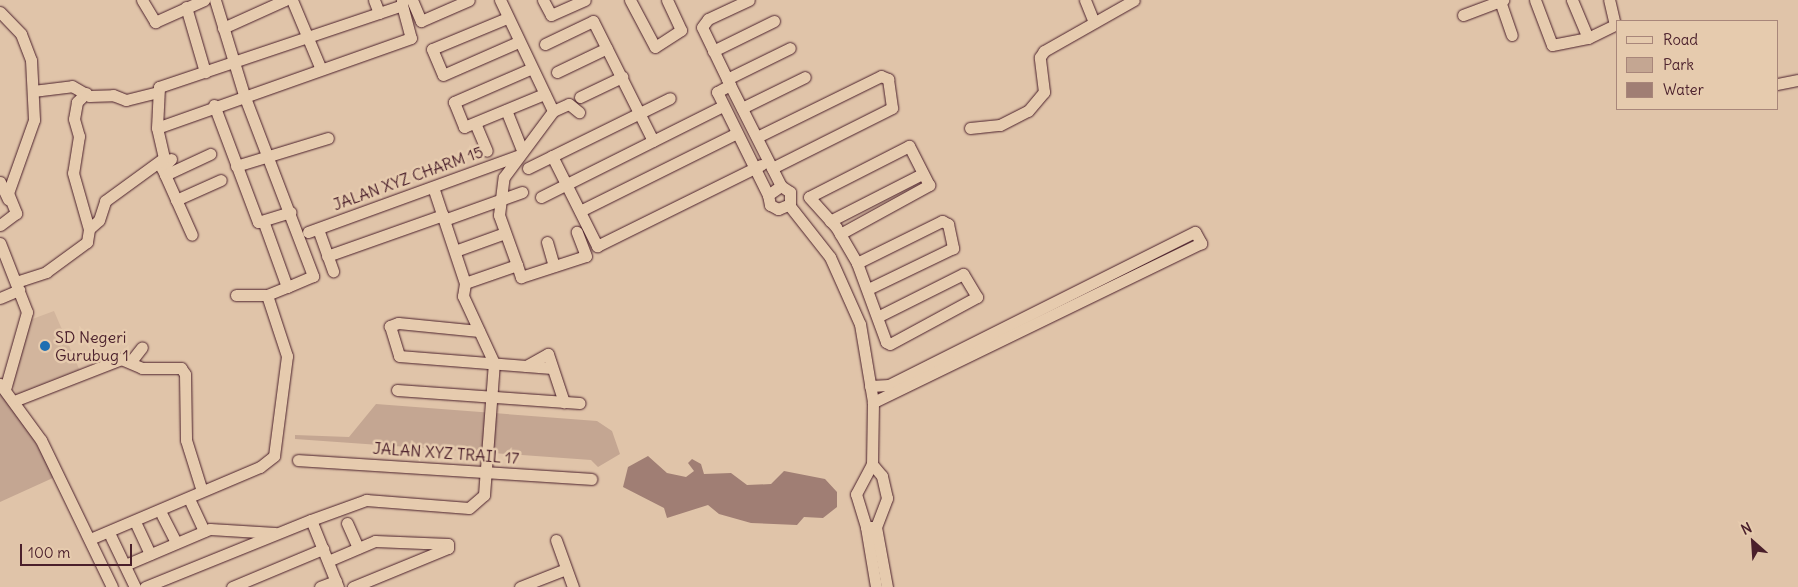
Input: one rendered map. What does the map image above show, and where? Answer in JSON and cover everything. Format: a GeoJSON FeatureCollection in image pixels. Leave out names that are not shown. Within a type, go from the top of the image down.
{"type":"FeatureCollection","features":[{"type":"Feature","properties":{"kind":"street"},"geometry":{"type":"LineString","coordinates":[[142,0],[155,22],[181,6],[204,0]]}},
{"type":"Feature","properties":{"kind":"street"},"geometry":{"type":"LineString","coordinates":[[215,0],[244,95],[271,156],[314,274],[267,295],[236,295]]}},
{"type":"Feature","properties":{"kind":"street"},"geometry":{"type":"LineString","coordinates":[[223,28],[285,0]]}},
{"type":"Feature","properties":{"kind":"street"},"geometry":{"type":"LineString","coordinates":[[292,0],[320,67]]}},
{"type":"Feature","properties":{"kind":"street"},"geometry":{"type":"LineString","coordinates":[[374,0],[379,13]]}},
{"type":"Feature","properties":{"kind":"street"},"geometry":{"type":"LineString","coordinates":[[405,2],[421,21],[469,0]]}},
{"type":"Feature","properties":{"kind":"street"},"geometry":{"type":"LineString","coordinates":[[500,0],[516,43],[553,111]]}},
{"type":"Feature","properties":{"kind":"street"},"geometry":{"type":"LineString","coordinates":[[543,0],[551,15],[585,0]]}},
{"type":"Feature","properties":{"kind":"street"},"geometry":{"type":"LineString","coordinates":[[630,0],[655,47],[680,30],[667,0]]}},
{"type":"Feature","properties":{"kind":"street"},"geometry":{"type":"LineString","coordinates":[[749,0],[704,23],[713,51],[770,165],[781,186],[791,193],[788,205]]}},
{"type":"Feature","properties":{"kind":"street"},"geometry":{"type":"LineString","coordinates":[[1085,0],[1093,20]]}},
{"type":"Feature","properties":{"kind":"street"},"geometry":{"type":"LineString","coordinates":[[970,128],[1000,125],[1028,111],[1044,92],[1040,57],[1044,51],[1093,20],[1134,0]]}},
{"type":"Feature","properties":{"kind":"street"},"geometry":{"type":"LineString","coordinates":[[1463,15],[1501,0],[1512,35]]}},
{"type":"Feature","properties":{"kind":"street"},"geometry":{"type":"LineString","coordinates":[[1534,0],[1552,45],[1588,38],[1615,25],[1609,0]]}},
{"type":"Feature","properties":{"kind":"street"},"geometry":{"type":"LineString","coordinates":[[1572,0],[1588,38]]}},
{"type":"Feature","properties":{"kind":"street"},"geometry":{"type":"LineString","coordinates":[[89,229],[99,220],[105,201],[164,158],[157,128],[155,93],[159,87],[379,13],[405,2]]}},
{"type":"Feature","properties":{"kind":"street"},"geometry":{"type":"LineString","coordinates":[[157,128],[214,105],[320,67],[411,38],[405,2]]}},
{"type":"Feature","properties":{"kind":"street"},"geometry":{"type":"LineString","coordinates":[[181,6],[205,72]]}},
{"type":"Feature","properties":{"kind":"street"},"geometry":{"type":"LineString","coordinates":[[0,12],[26,45],[33,91],[33,130],[8,199]]}},
{"type":"Feature","properties":{"kind":"street"},"geometry":{"type":"LineString","coordinates":[[507,18],[432,49],[443,75],[516,43]]}},
{"type":"Feature","properties":{"kind":"street"},"geometry":{"type":"LineString","coordinates":[[545,44],[592,21],[653,141]]}},
{"type":"Feature","properties":{"kind":"street"},"geometry":{"type":"LineString","coordinates":[[713,51],[774,21]]}},
{"type":"Feature","properties":{"kind":"street"},"geometry":{"type":"LineString","coordinates":[[557,72],[607,48]]}},
{"type":"Feature","properties":{"kind":"street"},"geometry":{"type":"LineString","coordinates":[[788,205],[774,208],[717,92],[729,82],[790,48]]}},
{"type":"Feature","properties":{"kind":"street"},"geometry":{"type":"LineString","coordinates":[[487,151],[454,102],[530,69]]}},
{"type":"Feature","properties":{"kind":"street"},"geometry":{"type":"LineString","coordinates":[[552,156],[599,246],[754,168],[770,165],[892,108],[888,79],[881,76],[757,138]]}},
{"type":"Feature","properties":{"kind":"street"},"geometry":{"type":"LineString","coordinates":[[580,97],[622,78]]}},
{"type":"Feature","properties":{"kind":"street"},"geometry":{"type":"LineString","coordinates":[[742,108],[806,78]]}},
{"type":"Feature","properties":{"kind":"street"},"geometry":{"type":"LineString","coordinates":[[1778,84],[1798,80]]}},
{"type":"Feature","properties":{"kind":"street"},"geometry":{"type":"LineString","coordinates":[[33,91],[72,86],[86,94],[126,100],[155,93]]}},
{"type":"Feature","properties":{"kind":"street"},"geometry":{"type":"LineString","coordinates":[[0,298],[18,286],[57,266],[87,242],[89,229],[73,172],[79,136],[74,119],[77,102],[86,94]]}},
{"type":"Feature","properties":{"kind":"street"},"geometry":{"type":"LineString","coordinates":[[470,125],[544,94]]}},
{"type":"Feature","properties":{"kind":"street"},"geometry":{"type":"LineString","coordinates":[[528,168],[670,98]]}},
{"type":"Feature","properties":{"kind":"street"},"geometry":{"type":"LineString","coordinates":[[577,232],[586,256],[521,277],[499,215],[504,177],[553,111],[569,104],[579,112]]}},
{"type":"Feature","properties":{"kind":"street"},"geometry":{"type":"LineString","coordinates":[[214,105],[256,218],[264,222],[287,287]]}},
{"type":"Feature","properties":{"kind":"street"},"geometry":{"type":"LineString","coordinates":[[541,197],[723,106]]}},
{"type":"Feature","properties":{"kind":"street"},"geometry":{"type":"LineString","coordinates":[[506,110],[521,153]]}},
{"type":"Feature","properties":{"kind":"street"},"geometry":{"type":"LineString","coordinates":[[580,211],[737,133]]}},
{"type":"Feature","properties":{"kind":"street"},"geometry":{"type":"LineString","coordinates":[[236,166],[328,138]]}},
{"type":"Feature","properties":{"kind":"street"},"geometry":{"type":"LineString","coordinates":[[160,140],[170,168],[176,200],[192,234]]}},
{"type":"Feature","properties":{"kind":"street"},"geometry":{"type":"LineString","coordinates":[[835,227],[927,188],[922,174],[907,146],[809,195],[835,227],[856,263],[868,290],[878,316],[890,344],[975,301],[976,291],[963,274],[878,316]]}},
{"type":"Feature","properties":{"kind":"street","name":"JALAN XYZ CHARM 15"},"geometry":{"type":"LineString","coordinates":[[327,256],[313,230],[434,187],[521,153]]}},
{"type":"Feature","properties":{"kind":"street"},"geometry":{"type":"LineString","coordinates":[[170,168],[210,154]]}},
{"type":"Feature","properties":{"kind":"street"},"geometry":{"type":"LineString","coordinates":[[818,240],[835,227],[922,174]]}},
{"type":"Feature","properties":{"kind":"street"},"geometry":{"type":"LineString","coordinates":[[176,200],[221,180]]}},
{"type":"Feature","properties":{"kind":"street"},"geometry":{"type":"LineString","coordinates":[[0,225],[16,213],[0,182],[13,181]]}},
{"type":"Feature","properties":{"kind":"street"},"geometry":{"type":"LineString","coordinates":[[768,195],[781,186]]}},
{"type":"Feature","properties":{"kind":"street"},"geometry":{"type":"LineString","coordinates":[[145,587],[311,520],[366,500],[469,508],[484,495],[494,363],[463,296],[465,283],[434,187]]}},
{"type":"Feature","properties":{"kind":"street"},"geometry":{"type":"LineString","coordinates":[[333,271],[327,256],[522,192]]}},
{"type":"Feature","properties":{"kind":"street"},"geometry":{"type":"LineString","coordinates":[[788,205],[818,240],[852,300],[873,402],[872,464],[856,494],[871,527],[887,587]]}},
{"type":"Feature","properties":{"kind":"street"},"geometry":{"type":"LineString","coordinates":[[264,222],[292,212]]}},
{"type":"Feature","properties":{"kind":"street"},"geometry":{"type":"LineString","coordinates":[[856,263],[942,221],[948,224],[953,248],[868,290]]}},
{"type":"Feature","properties":{"kind":"street"},"geometry":{"type":"LineString","coordinates":[[870,386],[895,388],[1201,243],[1194,232],[895,388],[873,402]]}},
{"type":"Feature","properties":{"kind":"street"},"geometry":{"type":"LineString","coordinates":[[455,251],[505,233]]}},
{"type":"Feature","properties":{"kind":"street"},"geometry":{"type":"LineString","coordinates":[[0,242],[18,286],[27,318],[3,386],[41,440],[112,587]]}},
{"type":"Feature","properties":{"kind":"street"},"geometry":{"type":"LineString","coordinates":[[546,242],[554,266]]}},
{"type":"Feature","properties":{"kind":"street"},"geometry":{"type":"LineString","coordinates":[[465,283],[517,265]]}},
{"type":"Feature","properties":{"kind":"street"},"geometry":{"type":"LineString","coordinates":[[90,539],[264,465],[277,449],[287,356],[267,295]]}},
{"type":"Feature","properties":{"kind":"street"},"geometry":{"type":"LineString","coordinates":[[479,331],[398,323],[390,326],[400,356],[552,368],[564,402]]}},
{"type":"Feature","properties":{"kind":"street"},"geometry":{"type":"LineString","coordinates":[[132,360],[142,347]]}},
{"type":"Feature","properties":{"kind":"street"},"geometry":{"type":"LineString","coordinates":[[14,401],[121,359],[132,360],[142,368],[158,365],[184,372],[186,440],[202,491]]}},
{"type":"Feature","properties":{"kind":"street"},"geometry":{"type":"LineString","coordinates":[[397,390],[580,403]]}},
{"type":"Feature","properties":{"kind":"street","name":"JALAN XYZ TRAIL 17"},"geometry":{"type":"LineString","coordinates":[[298,460],[592,479]]}},
{"type":"Feature","properties":{"kind":"street"},"geometry":{"type":"LineString","coordinates":[[872,464],[882,476],[887,498],[871,527],[876,587]]}},
{"type":"Feature","properties":{"kind":"street"},"geometry":{"type":"LineString","coordinates":[[192,503],[204,531]]}},
{"type":"Feature","properties":{"kind":"street"},"geometry":{"type":"LineString","coordinates":[[162,514],[176,543]]}},
{"type":"Feature","properties":{"kind":"street"},"geometry":{"type":"LineString","coordinates":[[311,520],[337,584],[320,587]]}},
{"type":"Feature","properties":{"kind":"street"},"geometry":{"type":"LineString","coordinates":[[347,523],[358,548]]}},
{"type":"Feature","properties":{"kind":"street"},"geometry":{"type":"LineString","coordinates":[[137,526],[150,554]]}},
{"type":"Feature","properties":{"kind":"street"},"geometry":{"type":"LineString","coordinates":[[124,565],[204,531],[278,534]]}},
{"type":"Feature","properties":{"kind":"street"},"geometry":{"type":"LineString","coordinates":[[111,537],[135,587]]}},
{"type":"Feature","properties":{"kind":"street"},"geometry":{"type":"LineString","coordinates":[[556,540],[573,587]]}},
{"type":"Feature","properties":{"kind":"street"},"geometry":{"type":"LineString","coordinates":[[328,561],[375,541],[448,544],[448,548],[353,587]]}},
{"type":"Feature","properties":{"kind":"street"},"geometry":{"type":"LineString","coordinates":[[232,587],[323,549]]}},
{"type":"Feature","properties":{"kind":"street"},"geometry":{"type":"LineString","coordinates":[[520,587],[566,569]]}},
{"type":"Feature","properties":{"kind":"shaded area","name":"SD Negeri Gurubug 1"},"geometry":{"type":"Polygon","coordinates":[[[54,311],[80,371],[18,397],[11,382],[27,321],[54,311]]]}},
{"type":"Feature","properties":{"kind":"green space"},"geometry":{"type":"Polygon","coordinates":[[[0,393],[16,408],[55,477],[0,502],[0,393]]]}},
{"type":"Feature","properties":{"kind":"green space"},"geometry":{"type":"Polygon","coordinates":[[[376,404],[597,421],[612,431],[620,454],[598,467],[591,460],[295,439],[295,435],[349,437],[376,404]]]}},
{"type":"Feature","properties":{"kind":"water"},"geometry":{"type":"Polygon","coordinates":[[[648,456],[667,473],[686,477],[694,471],[688,463],[692,459],[701,464],[704,474],[731,473],[747,485],[771,484],[784,471],[825,479],[837,492],[837,507],[823,518],[804,517],[797,525],[751,523],[719,514],[708,505],[667,518],[664,508],[623,487],[628,467],[648,456]]]}},
{"type":"Feature","properties":{"kind":"place","name":"SD Negeri Gurubug 1"},"geometry":{"type":"Point","coordinates":[45,346]}}]}
